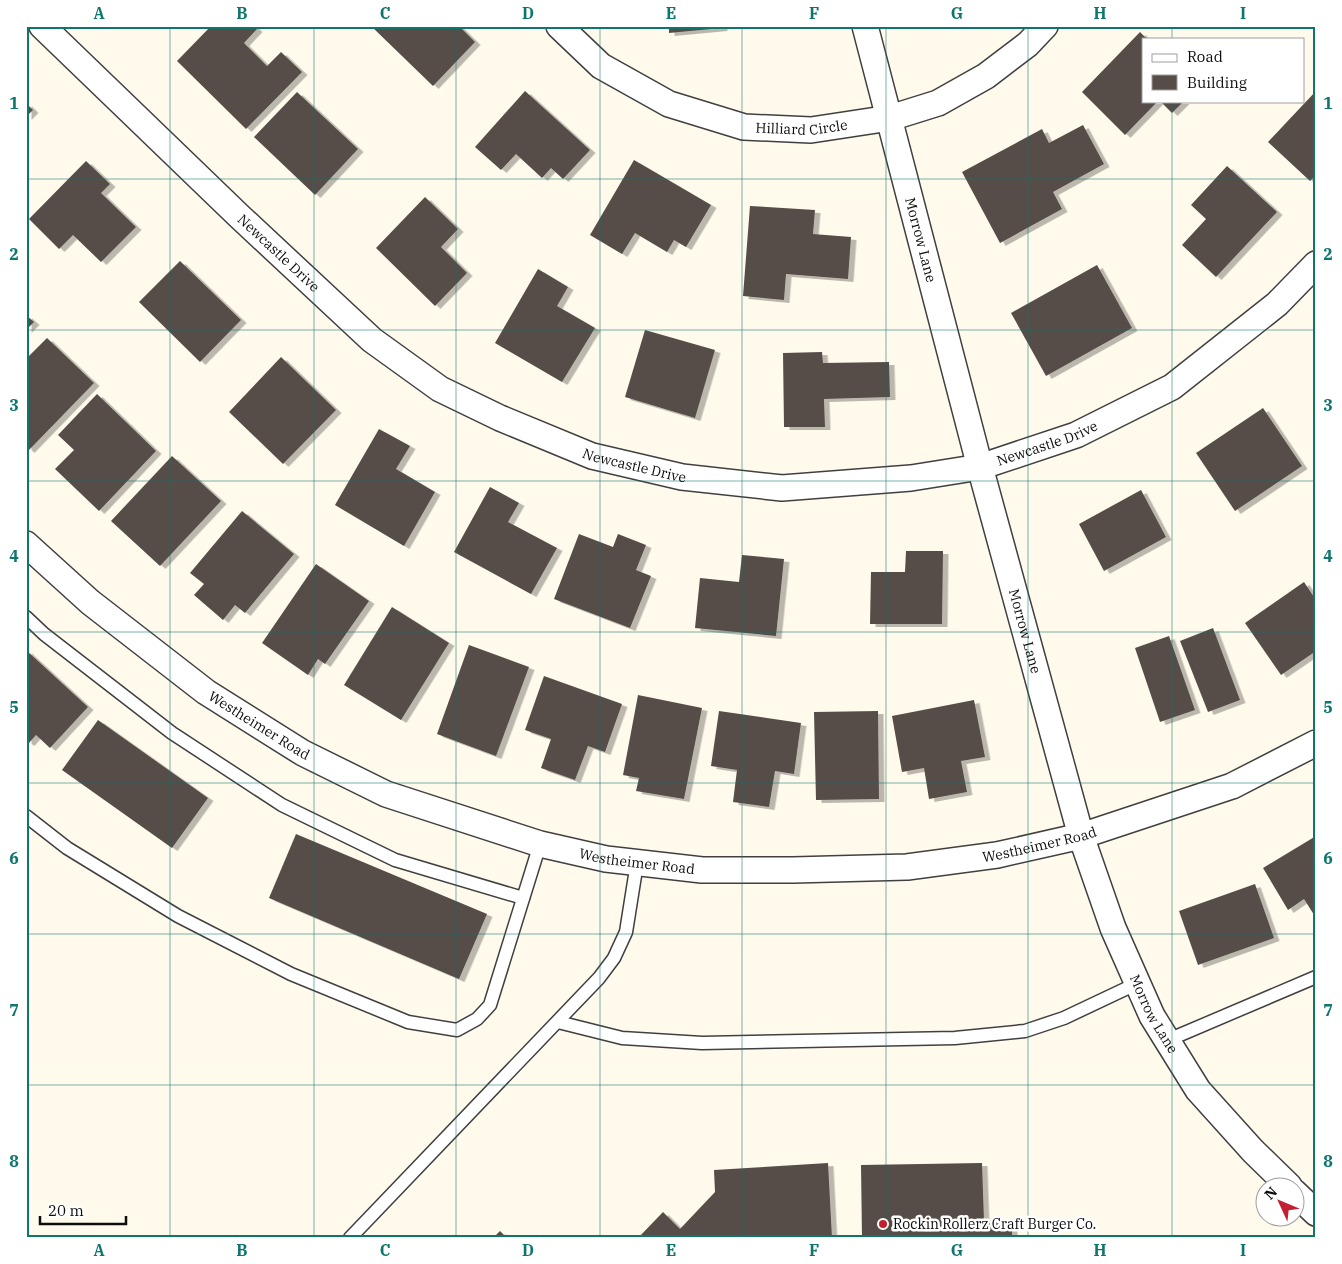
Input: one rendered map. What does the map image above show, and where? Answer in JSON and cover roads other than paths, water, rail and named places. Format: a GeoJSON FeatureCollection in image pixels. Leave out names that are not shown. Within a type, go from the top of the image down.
{"type":"FeatureCollection","features":[{"type":"Feature","properties":{"kind":"street","name":"Newcastle Drive"},"geometry":{"type":"LineString","coordinates":[[42,26],[238,215],[372,340],[440,389],[500,418],[592,456],[682,477],[782,488],[911,478],[980,467],[1076,435],[1172,387],[1277,304],[1316,264]]}},
{"type":"Feature","properties":{"kind":"street","name":"Hilliard Circle"},"geometry":{"type":"LineString","coordinates":[[559,26],[601,66],[669,104],[744,127],[811,130],[890,118],[938,103],[986,76],[1028,44],[1046,26]]}},
{"type":"Feature","properties":{"kind":"street","name":"Morrow Lane"},"geometry":{"type":"LineString","coordinates":[[865,26],[980,467],[1081,836],[1113,928],[1152,1016],[1198,1090],[1253,1151],[1279,1176]]}},
{"type":"Feature","properties":{"kind":"street","name":"Westheimer Road"},"geometry":{"type":"LineString","coordinates":[[26,544],[90,602],[206,692],[303,753],[386,794],[540,844],[606,859],[702,870],[793,870],[907,867],[997,855],[1081,836],[1232,786],[1316,743]]}},
{"type":"Feature","properties":{"kind":"street"},"geometry":{"type":"LineString","coordinates":[[1304,1202],[1316,1213]]}},
{"type":"Feature","properties":{"kind":"lane"},"geometry":{"type":"LineString","coordinates":[[26,617],[44,634],[172,733],[282,804],[395,860],[523,898]]}},
{"type":"Feature","properties":{"kind":"lane"},"geometry":{"type":"LineString","coordinates":[[26,816],[67,848],[178,916],[291,974],[408,1022],[457,1030],[477,1019],[490,1005],[540,844]]}},
{"type":"Feature","properties":{"kind":"lane"},"geometry":{"type":"LineString","coordinates":[[350,1238],[599,978],[614,958],[626,932],[637,863]]}},
{"type":"Feature","properties":{"kind":"lane"},"geometry":{"type":"LineString","coordinates":[[1168,1040],[1316,977]]}},
{"type":"Feature","properties":{"kind":"lane"},"geometry":{"type":"LineString","coordinates":[[558,1022],[622,1038],[702,1043],[955,1038],[1025,1032],[1064,1018],[1138,983]]}},
{"type":"Feature","properties":{"kind":"place","name":"Rockin Rollerz Craft Burger Co."},"geometry":{"type":"Point","coordinates":[883,1224]}}]}
